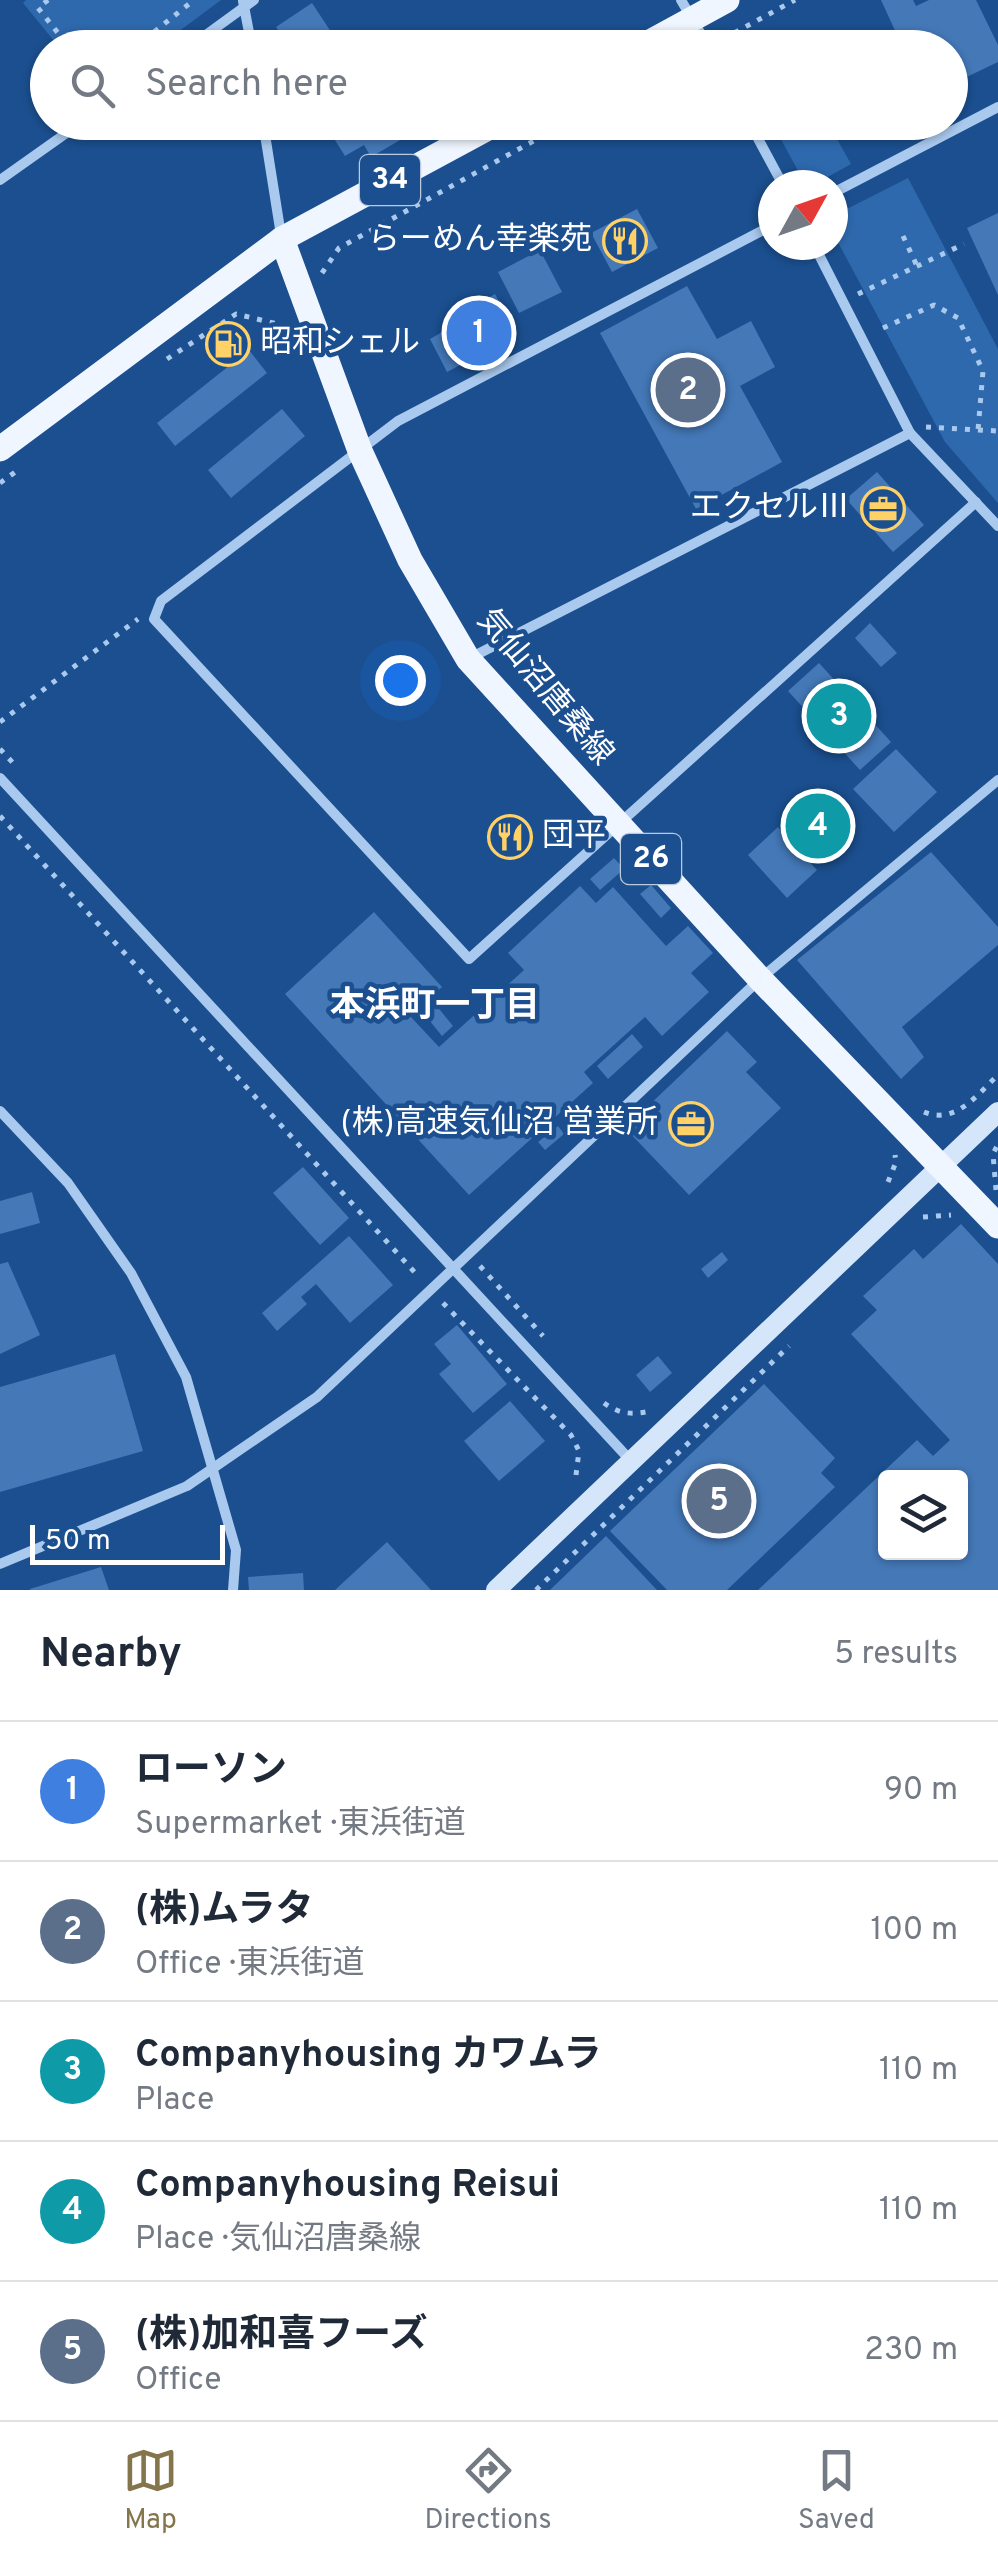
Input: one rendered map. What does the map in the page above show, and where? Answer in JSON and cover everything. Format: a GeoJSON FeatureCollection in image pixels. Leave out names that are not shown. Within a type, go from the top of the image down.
{"type":"FeatureCollection","features":[{"type":"Feature","properties":{"kind":"main road"},"geometry":{"type":"LineString","coordinates":[[661,30],[686,10],[728,0]]}},
{"type":"Feature","properties":{"kind":"main road","name":"34"},"geometry":{"type":"LineString","coordinates":[[282,238],[465,140]]}},
{"type":"Feature","properties":{"kind":"main road"},"geometry":{"type":"LineString","coordinates":[[0,449],[282,238]]}},
{"type":"Feature","properties":{"kind":"main road","name":"気仙沼唐桑線"},"geometry":{"type":"LineString","coordinates":[[282,238],[360,451],[410,560],[468,659],[760,980],[998,1226]]}},
{"type":"Feature","properties":{"kind":"street"},"geometry":{"type":"LineString","coordinates":[[211,30],[247,2]]}},
{"type":"Feature","properties":{"kind":"street"},"geometry":{"type":"LineString","coordinates":[[247,2],[250,30]]}},
{"type":"Feature","properties":{"kind":"street"},"geometry":{"type":"LineString","coordinates":[[968,123],[998,107]]}},
{"type":"Feature","properties":{"kind":"street"},"geometry":{"type":"LineString","coordinates":[[0,180],[57,140]]}},
{"type":"Feature","properties":{"kind":"street"},"geometry":{"type":"LineString","coordinates":[[267,140],[282,238]]}},
{"type":"Feature","properties":{"kind":"street"},"geometry":{"type":"LineString","coordinates":[[759,140],[775,170]]}},
{"type":"Feature","properties":{"kind":"street"},"geometry":{"type":"LineString","coordinates":[[848,186],[935,140]]}},
{"type":"Feature","properties":{"kind":"street"},"geometry":{"type":"LineString","coordinates":[[758,233],[398,421],[161,602],[154,619],[469,959],[976,502]]}},
{"type":"Feature","properties":{"kind":"street"},"geometry":{"type":"LineString","coordinates":[[822,260],[910,434],[998,526]]}},
{"type":"Feature","properties":{"kind":"street"},"geometry":{"type":"LineString","coordinates":[[468,659],[910,434]]}},
{"type":"Feature","properties":{"kind":"street"},"geometry":{"type":"LineString","coordinates":[[0,778],[631,1461]]}},
{"type":"Feature","properties":{"kind":"street"},"geometry":{"type":"LineString","coordinates":[[0,1564],[186,1486],[316,1397],[760,980],[998,780]]}},
{"type":"Feature","properties":{"kind":"street"},"geometry":{"type":"LineString","coordinates":[[0,1110],[68,1183],[131,1273],[186,1377],[236,1550],[233,1590]]}},
{"type":"Feature","properties":{"kind":"street"},"geometry":{"type":"LineString","coordinates":[[496,1590],[998,1112]]}},
{"type":"Feature","properties":{"kind":"path"},"geometry":{"type":"LineString","coordinates":[[48,0],[38,8],[56,30]]}},
{"type":"Feature","properties":{"kind":"path"},"geometry":{"type":"LineString","coordinates":[[156,30],[194,0]]}},
{"type":"Feature","properties":{"kind":"path"},"geometry":{"type":"LineString","coordinates":[[740,30],[794,0]]}},
{"type":"Feature","properties":{"kind":"path"},"geometry":{"type":"LineString","coordinates":[[321,282],[322,269],[339,248],[535,140]]}},
{"type":"Feature","properties":{"kind":"path"},"geometry":{"type":"LineString","coordinates":[[903,236],[918,266]]}},
{"type":"Feature","properties":{"kind":"path"},"geometry":{"type":"LineString","coordinates":[[864,291],[964,244]]}},
{"type":"Feature","properties":{"kind":"path"},"geometry":{"type":"LineString","coordinates":[[884,344],[879,327],[934,305],[958,318],[983,371],[978,430]]}},
{"type":"Feature","properties":{"kind":"path"},"geometry":{"type":"LineString","coordinates":[[160,364],[236,314],[288,327],[300,334]]}},
{"type":"Feature","properties":{"kind":"path"},"geometry":{"type":"LineString","coordinates":[[928,426],[936,436]]}},
{"type":"Feature","properties":{"kind":"path"},"geometry":{"type":"LineString","coordinates":[[910,434],[928,426],[998,431]]}},
{"type":"Feature","properties":{"kind":"path"},"geometry":{"type":"LineString","coordinates":[[0,483],[29,461]]}},
{"type":"Feature","properties":{"kind":"path"},"geometry":{"type":"LineString","coordinates":[[0,722],[161,602]]}},
{"type":"Feature","properties":{"kind":"path"},"geometry":{"type":"LineString","coordinates":[[0,749],[14,764]]}},
{"type":"Feature","properties":{"kind":"path"},"geometry":{"type":"LineString","coordinates":[[0,816],[430,1290],[570,1435],[579,1451],[574,1488]]}},
{"type":"Feature","properties":{"kind":"path"},"geometry":{"type":"LineString","coordinates":[[919,1108],[928,1115],[959,1111],[998,1076]]}},
{"type":"Feature","properties":{"kind":"path"},"geometry":{"type":"LineString","coordinates":[[998,1144],[994,1154],[998,1192]]}},
{"type":"Feature","properties":{"kind":"path"},"geometry":{"type":"LineString","coordinates":[[887,1186],[896,1162],[894,1145]]}},
{"type":"Feature","properties":{"kind":"path"},"geometry":{"type":"LineString","coordinates":[[911,1228],[926,1215],[960,1216]]}},
{"type":"Feature","properties":{"kind":"path"},"geometry":{"type":"LineString","coordinates":[[470,1253],[555,1348]]}},
{"type":"Feature","properties":{"kind":"path"},"geometry":{"type":"LineString","coordinates":[[536,1590],[797,1339]]}},
{"type":"Feature","properties":{"kind":"path"},"geometry":{"type":"LineString","coordinates":[[604,1403],[615,1411],[633,1415],[660,1404]]}},
{"type":"Feature","properties":{"kind":"shaded area"},"geometry":{"type":"Polygon","coordinates":[[[221,0],[181,30],[45,30],[23,3],[221,0]]]}},
{"type":"Feature","properties":{"kind":"shaded area"},"geometry":{"type":"Polygon","coordinates":[[[781,140],[838,140],[851,164],[840,170],[798,170],[781,140]]]}},
{"type":"Feature","properties":{"kind":"shaded area"},"geometry":{"type":"Polygon","coordinates":[[[908,178],[998,349],[998,503],[945,442],[847,260],[848,208],[908,178]]]}},
{"type":"Feature","properties":{"kind":"building"},"geometry":{"type":"Polygon","coordinates":[[[881,0],[913,0],[916,6],[929,0],[976,0],[998,45],[998,62],[968,76],[968,30],[895,30],[881,0]]]}},
{"type":"Feature","properties":{"kind":"building"},"geometry":{"type":"Polygon","coordinates":[[[312,3],[330,30],[278,30],[276,27],[312,3]]]}},
{"type":"Feature","properties":{"kind":"building"},"geometry":{"type":"Polygon","coordinates":[[[335,140],[400,140],[371,157],[364,145],[345,156],[335,140]]]}},
{"type":"Feature","properties":{"kind":"building","name":"らーめん幸楽苑"},"geometry":{"type":"Polygon","coordinates":[[[637,209],[658,248],[612,272],[591,233],[637,209]]]}},
{"type":"Feature","properties":{"kind":"building"},"geometry":{"type":"Polygon","coordinates":[[[998,213],[998,295],[967,228],[998,213]]]}},
{"type":"Feature","properties":{"kind":"building"},"geometry":{"type":"Polygon","coordinates":[[[540,250],[562,292],[519,313],[498,272],[540,250]]]}},
{"type":"Feature","properties":{"kind":"building"},"geometry":{"type":"Polygon","coordinates":[[[687,286],[717,339],[751,321],[775,367],[740,386],[782,462],[696,509],[600,333],[687,286]]]}},
{"type":"Feature","properties":{"kind":"building"},"geometry":{"type":"Polygon","coordinates":[[[495,294],[517,335],[447,372],[430,339],[446,330],[442,323],[495,294]]]}},
{"type":"Feature","properties":{"kind":"building"},"geometry":{"type":"Polygon","coordinates":[[[249,350],[267,373],[175,446],[157,423],[249,350]]]}},
{"type":"Feature","properties":{"kind":"building"},"geometry":{"type":"Polygon","coordinates":[[[282,409],[305,436],[231,498],[208,470],[282,409]]]}},
{"type":"Feature","properties":{"kind":"building"},"geometry":{"type":"Polygon","coordinates":[[[877,472],[924,525],[893,552],[846,499],[877,472]]]}},
{"type":"Feature","properties":{"kind":"building"},"geometry":{"type":"Polygon","coordinates":[[[870,623],[897,653],[881,667],[855,638],[870,623]]]}},
{"type":"Feature","properties":{"kind":"building"},"geometry":{"type":"Polygon","coordinates":[[[819,663],[891,742],[860,770],[788,691],[819,663]]]}},
{"type":"Feature","properties":{"kind":"building"},"geometry":{"type":"Polygon","coordinates":[[[896,749],[937,792],[894,832],[853,789],[896,749]]]}},
{"type":"Feature","properties":{"kind":"building"},"geometry":{"type":"Polygon","coordinates":[[[819,794],[849,829],[818,857],[787,823],[819,794]]]}},
{"type":"Feature","properties":{"kind":"building"},"geometry":{"type":"Polygon","coordinates":[[[778,827],[817,870],[787,898],[748,855],[778,827]]]}},
{"type":"Feature","properties":{"kind":"building"},"geometry":{"type":"Polygon","coordinates":[[[931,852],[998,927],[998,945],[902,1027],[924,1057],[901,1079],[797,960],[931,852]]]}},
{"type":"Feature","properties":{"kind":"building"},"geometry":{"type":"Polygon","coordinates":[[[614,858],[624,869],[600,890],[590,879],[614,858]]]}},
{"type":"Feature","properties":{"kind":"building"},"geometry":{"type":"Polygon","coordinates":[[[651,885],[671,908],[661,918],[640,894],[651,885]]]}},
{"type":"Feature","properties":{"kind":"building"},"geometry":{"type":"Polygon","coordinates":[[[580,886],[596,903],[613,887],[666,946],[688,926],[713,953],[691,973],[709,992],[662,1036],[645,1017],[584,1072],[593,1083],[469,1195],[285,994],[374,912],[442,987],[410,1016],[439,1047],[524,970],[508,953],[580,886]]]}},
{"type":"Feature","properties":{"kind":"building"},"geometry":{"type":"Polygon","coordinates":[[[436,1005],[453,1026],[442,1036],[425,1015],[436,1005]]]}},
{"type":"Feature","properties":{"kind":"building"},"geometry":{"type":"Polygon","coordinates":[[[727,1031],[757,1062],[746,1072],[781,1108],[689,1195],[625,1128],[727,1031]]]}},
{"type":"Feature","properties":{"kind":"building"},"geometry":{"type":"Polygon","coordinates":[[[632,1034],[643,1047],[608,1079],[597,1066],[632,1034]]]}},
{"type":"Feature","properties":{"kind":"building"},"geometry":{"type":"Polygon","coordinates":[[[558,1126],[564,1134],[545,1150],[538,1142],[558,1126]]]}},
{"type":"Feature","properties":{"kind":"building"},"geometry":{"type":"Polygon","coordinates":[[[303,1167],[349,1218],[320,1245],[273,1193],[303,1167]]]}},
{"type":"Feature","properties":{"kind":"building"},"geometry":{"type":"Polygon","coordinates":[[[32,1192],[40,1223],[0,1234],[0,1201],[32,1192]]]}},
{"type":"Feature","properties":{"kind":"building"},"geometry":{"type":"Polygon","coordinates":[[[961,1224],[998,1264],[998,1590],[758,1590],[878,1477],[878,1560],[968,1560],[968,1470],[885,1470],[917,1440],[933,1456],[950,1440],[851,1334],[877,1310],[863,1296],[914,1249],[923,1259],[961,1224]]]}},
{"type":"Feature","properties":{"kind":"building"},"geometry":{"type":"Polygon","coordinates":[[[349,1236],[393,1285],[350,1323],[316,1284],[301,1297],[307,1304],[277,1331],[262,1313],[349,1236]]]}},
{"type":"Feature","properties":{"kind":"building"},"geometry":{"type":"Polygon","coordinates":[[[722,1252],[728,1260],[708,1278],[701,1269],[722,1252]]]}},
{"type":"Feature","properties":{"kind":"building"},"geometry":{"type":"Polygon","coordinates":[[[8,1262],[40,1335],[0,1354],[0,1264],[8,1262]]]}},
{"type":"Feature","properties":{"kind":"building"},"geometry":{"type":"Polygon","coordinates":[[[457,1325],[507,1384],[473,1413],[439,1374],[451,1364],[434,1344],[457,1325]]]}},
{"type":"Feature","properties":{"kind":"building"},"geometry":{"type":"Polygon","coordinates":[[[115,1354],[143,1451],[0,1492],[0,1387],[115,1354]]]}},
{"type":"Feature","properties":{"kind":"building"},"geometry":{"type":"Polygon","coordinates":[[[658,1356],[672,1373],[650,1392],[636,1375],[658,1356]]]}},
{"type":"Feature","properties":{"kind":"building"},"geometry":{"type":"Polygon","coordinates":[[[764,1384],[835,1458],[821,1473],[835,1487],[727,1590],[667,1590],[610,1531],[764,1384]]]}},
{"type":"Feature","properties":{"kind":"building"},"geometry":{"type":"Polygon","coordinates":[[[510,1401],[545,1441],[499,1481],[464,1441],[510,1401]]]}},
{"type":"Feature","properties":{"kind":"building"},"geometry":{"type":"Polygon","coordinates":[[[606,1536],[657,1590],[550,1590],[606,1536]]]}},
{"type":"Feature","properties":{"kind":"building"},"geometry":{"type":"Polygon","coordinates":[[[387,1542],[431,1590],[335,1590],[387,1542]]]}},
{"type":"Feature","properties":{"kind":"building"},"geometry":{"type":"Polygon","coordinates":[[[101,1567],[109,1590],[30,1590],[30,1589],[101,1567]]]}},
{"type":"Feature","properties":{"kind":"building"},"geometry":{"type":"Polygon","coordinates":[[[303,1573],[304,1590],[249,1590],[248,1577],[303,1573]]]}},
{"type":"Feature","properties":{"kind":"place","name":"らーめん幸楽苑"},"geometry":{"type":"Point","coordinates":[625,241]}},
{"type":"Feature","properties":{"kind":"place","name":"ローソン"},"geometry":{"type":"Point","coordinates":[479,333]}},
{"type":"Feature","properties":{"kind":"place","name":"昭和シェル"},"geometry":{"type":"Point","coordinates":[228,344]}},
{"type":"Feature","properties":{"kind":"place","name":"(株)ムラタ"},"geometry":{"type":"Point","coordinates":[688,390]}},
{"type":"Feature","properties":{"kind":"place","name":"エクセルⅢ"},"geometry":{"type":"Point","coordinates":[883,509]}},
{"type":"Feature","properties":{"kind":"place","name":"Companyhousing カワムラ"},"geometry":{"type":"Point","coordinates":[839,716]}},
{"type":"Feature","properties":{"kind":"place","name":"Companyhousing Reisui"},"geometry":{"type":"Point","coordinates":[818,826]}},
{"type":"Feature","properties":{"kind":"place","name":"団平"},"geometry":{"type":"Point","coordinates":[510,837]}},
{"type":"Feature","properties":{"kind":"place","name":"(株)高速気仙沼 営業所"},"geometry":{"type":"Point","coordinates":[691,1124]}},
{"type":"Feature","properties":{"kind":"place","name":"(株)加和喜フーズ"},"geometry":{"type":"Point","coordinates":[719,1501]}},
{"type":"Feature","properties":{"kind":"district","name":"本浜町一丁目"},"geometry":{"type":"Point","coordinates":[435,1007]}}]}
